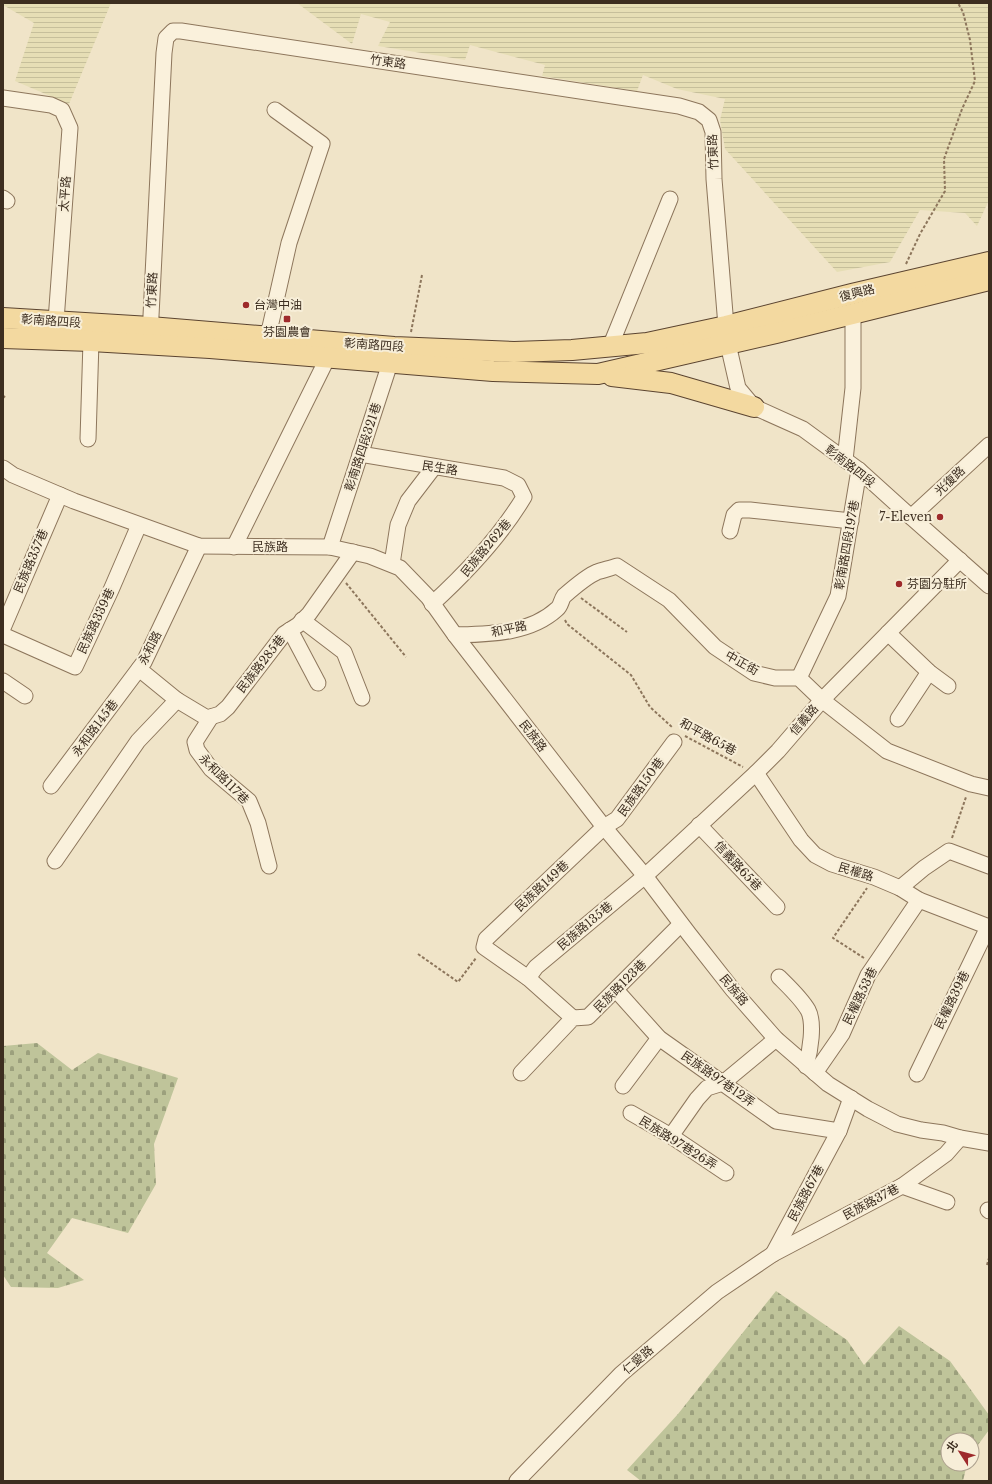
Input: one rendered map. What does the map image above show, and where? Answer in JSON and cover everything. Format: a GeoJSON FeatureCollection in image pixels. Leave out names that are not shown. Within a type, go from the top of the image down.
{"type":"FeatureCollection","features":[{"type":"Feature","properties":{"kind":"main road","name":"復興路"},"geometry":{"type":"LineString","coordinates":[[727,335],[897,284],[989,262]]}},
{"type":"Feature","properties":{"kind":"main road","name":"復興路"},"geometry":{"type":"LineString","coordinates":[[727,335],[853,314],[989,280]]}},
{"type":"Feature","properties":{"kind":"main road","name":"彰南路四段"},"geometry":{"type":"LineString","coordinates":[[3,318],[57,330],[90,340],[150,336]]}},
{"type":"Feature","properties":{"kind":"main road","name":"彰南路四段"},"geometry":{"type":"LineString","coordinates":[[3,338],[57,330],[398,352],[514,352],[610,347],[727,335]]}},
{"type":"Feature","properties":{"kind":"main road","name":"彰南路四段"},"geometry":{"type":"LineString","coordinates":[[267,344],[328,357],[398,352],[493,371],[598,374],[727,335]]}},
{"type":"Feature","properties":{"kind":"main road"},"geometry":{"type":"LineString","coordinates":[[598,374],[671,383],[754,407]]}},
{"type":"Feature","properties":{"kind":"street","name":"竹東路"},"geometry":{"type":"LineString","coordinates":[[150,336],[164,53],[166,38],[173,31],[671,105],[699,112],[709,120],[713,132],[714,179],[727,335]]}},
{"type":"Feature","properties":{"kind":"street","name":"太平路"},"geometry":{"type":"LineString","coordinates":[[3,98],[51,105],[62,110],[70,128],[57,330]]}},
{"type":"Feature","properties":{"kind":"street"},"geometry":{"type":"LineString","coordinates":[[267,344],[289,243],[322,144],[275,110]]}},
{"type":"Feature","properties":{"kind":"street"},"geometry":{"type":"LineString","coordinates":[[610,347],[670,200]]}},
{"type":"Feature","properties":{"kind":"street"},"geometry":{"type":"LineString","coordinates":[[845,460],[853,388],[853,314]]}},
{"type":"Feature","properties":{"kind":"street","name":"彰南路四段"},"geometry":{"type":"LineString","coordinates":[[727,335],[738,388],[754,407],[803,430],[859,470],[989,586]]}},
{"type":"Feature","properties":{"kind":"street"},"geometry":{"type":"LineString","coordinates":[[88,439],[90,340]]}},
{"type":"Feature","properties":{"kind":"street","name":"彰南路四段321巷"},"geometry":{"type":"LineString","coordinates":[[330,546],[360,454],[398,352]]}},
{"type":"Feature","properties":{"kind":"street"},"geometry":{"type":"LineString","coordinates":[[234,547],[328,357]]}},
{"type":"Feature","properties":{"kind":"street","name":"光復路"},"geometry":{"type":"LineString","coordinates":[[911,517],[988,447]]}},
{"type":"Feature","properties":{"kind":"street","name":"民生路"},"geometry":{"type":"LineString","coordinates":[[360,454],[504,478],[518,485]]}},
{"type":"Feature","properties":{"kind":"street"},"geometry":{"type":"LineString","coordinates":[[392,564],[398,525],[408,502],[434,466]]}},
{"type":"Feature","properties":{"kind":"street","name":"民族路"},"geometry":{"type":"LineString","coordinates":[[3,468],[13,475],[60,494],[199,546],[330,546],[370,556],[400,568],[432,604],[454,636],[604,827],[645,876],[733,990],[776,1039],[828,1084],[868,1109],[897,1124],[989,1143]]}},
{"type":"Feature","properties":{"kind":"street","name":"彰南路四段197巷"},"geometry":{"type":"LineString","coordinates":[[799,678],[838,596],[859,470]]}},
{"type":"Feature","properties":{"kind":"street","name":"民族路262巷"},"geometry":{"type":"LineString","coordinates":[[432,604],[462,576],[513,515],[524,497],[518,485]]}},
{"type":"Feature","properties":{"kind":"street","name":"民族路357巷"},"geometry":{"type":"LineString","coordinates":[[3,628],[60,494]]}},
{"type":"Feature","properties":{"kind":"street"},"geometry":{"type":"LineString","coordinates":[[730,531],[734,515],[739,510],[851,521]]}},
{"type":"Feature","properties":{"kind":"street","name":"民族路339巷"},"geometry":{"type":"LineString","coordinates":[[3,635],[75,667],[111,590],[139,524]]}},
{"type":"Feature","properties":{"kind":"street","name":"永和路"},"geometry":{"type":"LineString","coordinates":[[199,546],[144,662],[139,669],[177,700],[207,718],[211,717]]}},
{"type":"Feature","properties":{"kind":"street","name":"民族路285巷"},"geometry":{"type":"LineString","coordinates":[[211,717],[220,714],[228,707],[284,634],[298,625],[353,552]]}},
{"type":"Feature","properties":{"kind":"street","name":"信義路"},"geometry":{"type":"LineString","coordinates":[[645,876],[778,751],[822,700],[960,560]]}},
{"type":"Feature","properties":{"kind":"street","name":"中正街"},"geometry":{"type":"LineString","coordinates":[[558,608],[562,598],[571,590],[595,573],[617,566],[669,600],[715,647],[754,673],[775,678],[799,678]]}},
{"type":"Feature","properties":{"kind":"street","name":"和平路"},"geometry":{"type":"LineString","coordinates":[[454,636],[514,631],[537,623],[558,608]]}},
{"type":"Feature","properties":{"kind":"street"},"geometry":{"type":"LineString","coordinates":[[302,620],[344,652],[362,698]]}},
{"type":"Feature","properties":{"kind":"street"},"geometry":{"type":"LineString","coordinates":[[290,630],[318,683]]}},
{"type":"Feature","properties":{"kind":"street"},"geometry":{"type":"LineString","coordinates":[[888,633],[929,672],[948,686]]}},
{"type":"Feature","properties":{"kind":"street","name":"永和路145巷"},"geometry":{"type":"LineString","coordinates":[[51,786],[139,669]]}},
{"type":"Feature","properties":{"kind":"street"},"geometry":{"type":"LineString","coordinates":[[898,719],[929,672]]}},
{"type":"Feature","properties":{"kind":"street"},"geometry":{"type":"LineString","coordinates":[[799,678],[822,700],[887,751],[971,784],[989,788]]}},
{"type":"Feature","properties":{"kind":"street"},"geometry":{"type":"LineString","coordinates":[[3,681],[26,696]]}},
{"type":"Feature","properties":{"kind":"street"},"geometry":{"type":"LineString","coordinates":[[55,861],[138,742],[177,700]]}},
{"type":"Feature","properties":{"kind":"street","name":"永和路117巷"},"geometry":{"type":"LineString","coordinates":[[211,717],[195,742],[197,750],[211,769],[249,801],[258,823],[270,866]]}},
{"type":"Feature","properties":{"kind":"street","name":"民族路150巷"},"geometry":{"type":"LineString","coordinates":[[604,827],[617,819],[677,735]]}},
{"type":"Feature","properties":{"kind":"street","name":"民權路"},"geometry":{"type":"LineString","coordinates":[[756,773],[801,840],[815,855],[832,864],[874,877],[900,888],[919,900],[988,927]]}},
{"type":"Feature","properties":{"kind":"street","name":"信義路65巷"},"geometry":{"type":"LineString","coordinates":[[699,825],[777,907]]}},
{"type":"Feature","properties":{"kind":"street","name":"民族路149巷"},"geometry":{"type":"LineString","coordinates":[[484,947],[486,939],[604,827]]}},
{"type":"Feature","properties":{"kind":"street"},"geometry":{"type":"LineString","coordinates":[[900,888],[924,868],[949,851],[989,866]]}},
{"type":"Feature","properties":{"kind":"street","name":"民族路135巷"},"geometry":{"type":"LineString","coordinates":[[528,978],[536,968],[645,876]]}},
{"type":"Feature","properties":{"kind":"street","name":"民權路53巷"},"geometry":{"type":"LineString","coordinates":[[811,1069],[842,1034],[868,975],[919,900]]}},
{"type":"Feature","properties":{"kind":"street","name":"民族路123巷"},"geometry":{"type":"LineString","coordinates":[[573,1018],[588,1018],[681,924]]}},
{"type":"Feature","properties":{"kind":"street","name":"民權路39巷"},"geometry":{"type":"LineString","coordinates":[[917,1074],[988,927]]}},
{"type":"Feature","properties":{"kind":"street"},"geometry":{"type":"LineString","coordinates":[[484,947],[528,978],[573,1018],[521,1073]]}},
{"type":"Feature","properties":{"kind":"street"},"geometry":{"type":"LineString","coordinates":[[779,977],[796,995],[808,1011],[811,1025],[811,1069]]}},
{"type":"Feature","properties":{"kind":"street","name":"民族路97巷12弄"},"geometry":{"type":"LineString","coordinates":[[616,990],[660,1038],[776,1120],[839,1132]]}},
{"type":"Feature","properties":{"kind":"street"},"geometry":{"type":"LineString","coordinates":[[623,1086],[660,1038]]}},
{"type":"Feature","properties":{"kind":"street"},"geometry":{"type":"LineString","coordinates":[[671,1136],[697,1099],[708,1088],[723,1083],[776,1039]]}},
{"type":"Feature","properties":{"kind":"street","name":"民族路67巷"},"geometry":{"type":"LineString","coordinates":[[773,1254],[839,1132],[851,1098]]}},
{"type":"Feature","properties":{"kind":"street","name":"民族路97巷26弄"},"geometry":{"type":"LineString","coordinates":[[631,1113],[671,1136],[726,1173]]}},
{"type":"Feature","properties":{"kind":"street","name":"民族路37巷"},"geometry":{"type":"LineString","coordinates":[[773,1254],[902,1186],[946,1154],[960,1138]]}},
{"type":"Feature","properties":{"kind":"street"},"geometry":{"type":"LineString","coordinates":[[902,1186],[947,1202]]}},
{"type":"Feature","properties":{"kind":"street","name":"仁愛路"},"geometry":{"type":"LineString","coordinates":[[517,1481],[621,1374],[717,1292],[773,1254]]}},
{"type":"Feature","properties":{"kind":"path"},"geometry":{"type":"LineString","coordinates":[[897,284],[920,234],[944,191],[944,159],[962,109],[975,81],[970,40],[963,12],[958,3]]}},
{"type":"Feature","properties":{"kind":"path"},"geometry":{"type":"LineString","coordinates":[[398,352],[422,275]]}},
{"type":"Feature","properties":{"kind":"path"},"geometry":{"type":"LineString","coordinates":[[338,573],[406,657]]}},
{"type":"Feature","properties":{"kind":"path"},"geometry":{"type":"LineString","coordinates":[[571,590],[627,632]]}},
{"type":"Feature","properties":{"kind":"path","name":"和平路65巷"},"geometry":{"type":"LineString","coordinates":[[558,608],[567,624],[631,675],[650,707],[677,735],[756,773]]}},
{"type":"Feature","properties":{"kind":"path"},"geometry":{"type":"LineString","coordinates":[[949,851],[960,813],[971,784]]}},
{"type":"Feature","properties":{"kind":"path"},"geometry":{"type":"LineString","coordinates":[[874,877],[833,938],[875,965]]}},
{"type":"Feature","properties":{"kind":"path"},"geometry":{"type":"LineString","coordinates":[[418,954],[458,982],[484,947]]}},
{"type":"Feature","properties":{"kind":"path"},"geometry":{"type":"LineString","coordinates":[[987,1265],[989,1258]]}},
{"type":"Feature","properties":{"kind":"shaded area"},"geometry":{"type":"Polygon","coordinates":[[[3,3],[111,3],[69,104],[15,81],[34,23],[3,5],[3,3]]]}},
{"type":"Feature","properties":{"kind":"shaded area"},"geometry":{"type":"Polygon","coordinates":[[[297,3],[989,3],[989,200],[977,226],[965,213],[920,210],[890,262],[837,272],[725,149],[720,120],[725,99],[677,89],[643,75],[637,91],[542,76],[545,65],[470,45],[465,60],[378,46],[390,22],[361,14],[352,44],[297,3]]]}},
{"type":"Feature","properties":{"kind":"green space"},"geometry":{"type":"Polygon","coordinates":[[[37,1043],[72,1070],[98,1053],[178,1078],[154,1144],[156,1184],[128,1233],[72,1218],[47,1253],[84,1280],[58,1288],[11,1287],[3,1275],[3,1046],[37,1043]]]}},
{"type":"Feature","properties":{"kind":"green space"},"geometry":{"type":"Polygon","coordinates":[[[776,1291],[847,1340],[864,1365],[899,1326],[950,1361],[989,1415],[989,1430],[980,1442],[980,1432],[940,1432],[940,1472],[965,1472],[963,1481],[641,1481],[627,1470],[678,1414],[776,1291]]]}},
{"type":"Feature","properties":{"kind":"place","name":"台灣中油"},"geometry":{"type":"Point","coordinates":[246,305]}},
{"type":"Feature","properties":{"kind":"place","name":"芬園農會"},"geometry":{"type":"Point","coordinates":[287,319]}},
{"type":"Feature","properties":{"kind":"place","name":"7-Eleven"},"geometry":{"type":"Point","coordinates":[940,517]}},
{"type":"Feature","properties":{"kind":"place","name":"芬園分駐所"},"geometry":{"type":"Point","coordinates":[899,584]}}]}
